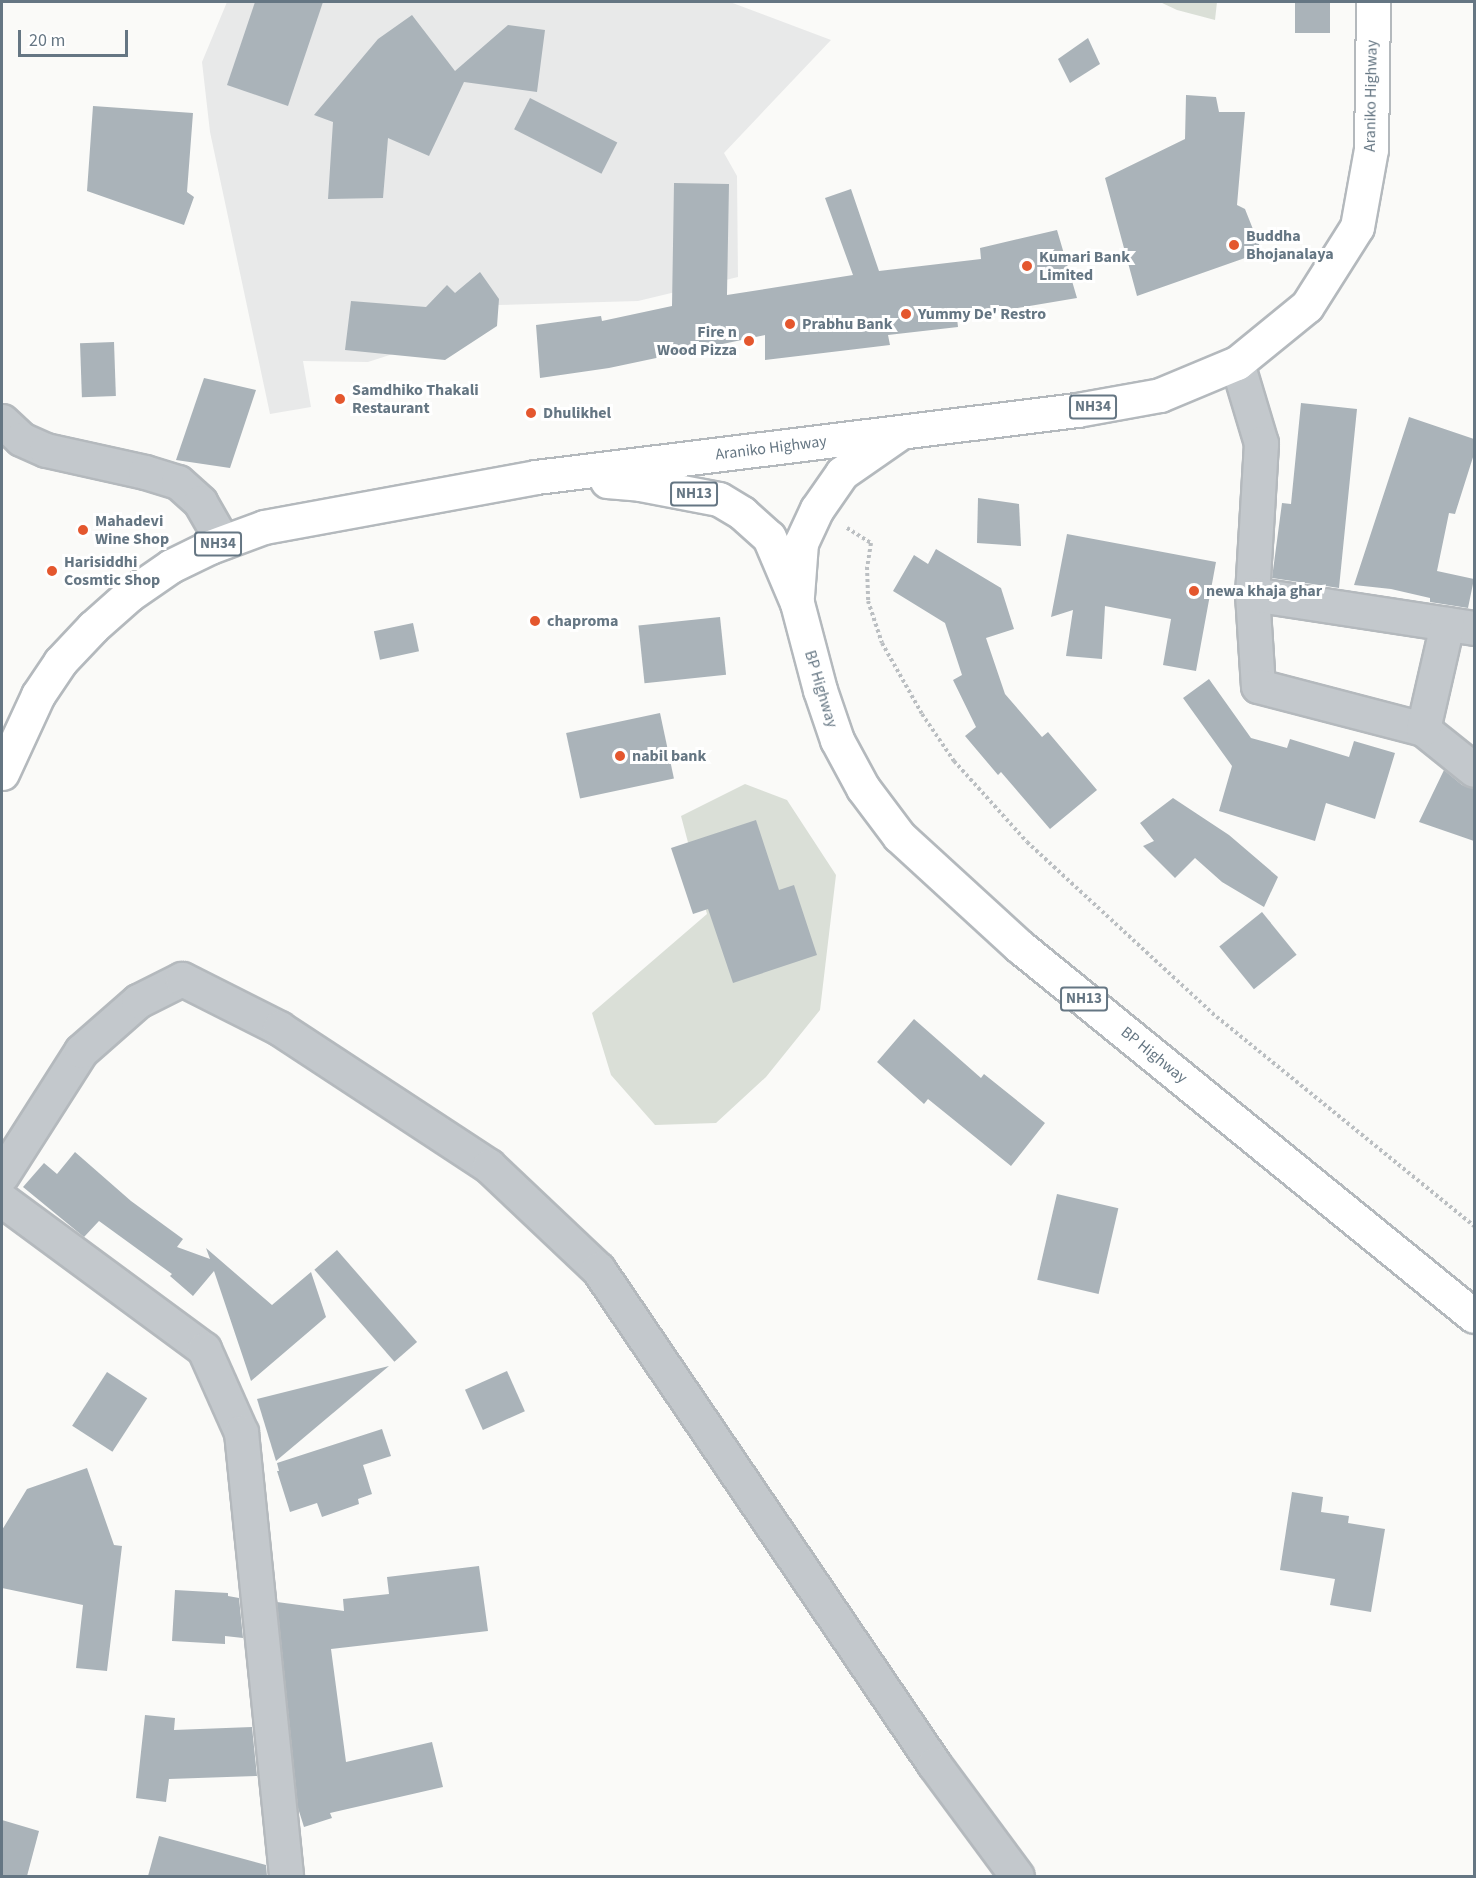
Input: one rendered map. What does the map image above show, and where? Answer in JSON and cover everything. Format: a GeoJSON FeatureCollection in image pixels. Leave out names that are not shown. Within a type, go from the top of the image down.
{"type":"FeatureCollection","features":[{"type":"Feature","properties":{"kind":"highway","name":"Araniko Highway"},"geometry":{"type":"LineString","coordinates":[[2,773],[8,733],[60,662],[93,627],[129,596],[171,566],[223,542],[264,527],[536,477],[1077,410],[1160,395],[1237,363],[1307,306],[1357,227],[1371,150],[1373,2]]}},
{"type":"Feature","properties":{"kind":"highway","name":"BP Highway"},"geometry":{"type":"LineString","coordinates":[[796,603],[801,543],[817,509],[842,473],[902,432]]}},
{"type":"Feature","properties":{"kind":"highway","name":"BP Highway"},"geometry":{"type":"LineString","coordinates":[[536,477],[640,484],[719,499],[742,513],[769,537],[796,603],[820,690],[837,740],[863,788],[899,836],[1019,946],[1474,1316]]}},
{"type":"Feature","properties":{"kind":"street"},"geometry":{"type":"LineString","coordinates":[[1237,363],[1261,443],[1252,594],[1258,686],[1423,729],[1474,770]]}},
{"type":"Feature","properties":{"kind":"street"},"geometry":{"type":"LineString","coordinates":[[2,421],[21,439],[46,450],[145,472],[178,483],[200,502],[223,542]]}},
{"type":"Feature","properties":{"kind":"street"},"geometry":{"type":"LineString","coordinates":[[1252,594],[1461,626],[1423,729]]}},
{"type":"Feature","properties":{"kind":"street"},"geometry":{"type":"LineString","coordinates":[[2,1175],[81,1051],[138,1001],[182,979],[279,1028],[489,1166],[598,1269],[934,1764],[1017,1876]]}},
{"type":"Feature","properties":{"kind":"street"},"geometry":{"type":"LineString","coordinates":[[2,1200],[204,1349],[241,1432],[286,1876]]}},
{"type":"Feature","properties":{"kind":"path"},"geometry":{"type":"LineString","coordinates":[[817,509],[871,543],[867,567],[868,601],[882,643],[922,714],[954,761],[1027,842],[1212,1013],[1474,1226]]}},
{"type":"Feature","properties":{"kind":"shaded area"},"geometry":{"type":"Polygon","coordinates":[[[227,2],[730,2],[831,40],[724,153],[737,176],[738,277],[638,301],[498,305],[433,341],[368,362],[303,361],[311,407],[270,414],[210,132],[202,62],[227,2]]]}},
{"type":"Feature","properties":{"kind":"shaded area"},"geometry":{"type":"Polygon","coordinates":[[[1160,2],[1217,2],[1215,20],[1177,10],[1160,2]]]}},
{"type":"Feature","properties":{"kind":"shaded area"},"geometry":{"type":"Polygon","coordinates":[[[745,784],[787,800],[836,875],[820,1010],[766,1077],[716,1123],[655,1125],[611,1075],[592,1013],[707,914],[681,816],[745,784]]]}},
{"type":"Feature","properties":{"kind":"building"},"geometry":{"type":"Polygon","coordinates":[[[255,2],[323,2],[288,106],[227,85],[255,2]]]}},
{"type":"Feature","properties":{"kind":"building"},"geometry":{"type":"Polygon","coordinates":[[[1295,2],[1330,2],[1330,33],[1295,33],[1295,2]]]}},
{"type":"Feature","properties":{"kind":"building"},"geometry":{"type":"Polygon","coordinates":[[[412,15],[455,71],[508,25],[545,30],[537,92],[464,82],[429,156],[388,138],[383,198],[328,199],[333,122],[314,115],[378,39],[412,15]]]}},
{"type":"Feature","properties":{"kind":"building"},"geometry":{"type":"Polygon","coordinates":[[[1088,38],[1100,64],[1070,83],[1058,59],[1088,38]]]}},
{"type":"Feature","properties":{"kind":"building"},"geometry":{"type":"Polygon","coordinates":[[[1186,95],[1216,97],[1219,112],[1245,112],[1237,205],[1245,209],[1262,252],[1137,296],[1105,178],[1185,139],[1186,95]]]}},
{"type":"Feature","properties":{"kind":"building"},"geometry":{"type":"Polygon","coordinates":[[[530,98],[617,142],[601,174],[514,129],[530,98]]]}},
{"type":"Feature","properties":{"kind":"building"},"geometry":{"type":"Polygon","coordinates":[[[93,106],[193,113],[187,192],[194,197],[184,225],[87,191],[93,106]]]}},
{"type":"Feature","properties":{"kind":"building"},"geometry":{"type":"Polygon","coordinates":[[[674,183],[729,184],[727,295],[853,275],[825,198],[851,189],[879,271],[981,259],[980,248],[1057,230],[1077,298],[957,318],[958,327],[888,335],[890,345],[765,360],[765,335],[609,368],[540,378],[536,325],[601,316],[602,321],[672,306],[674,183]]]}},
{"type":"Feature","properties":{"kind":"building"},"geometry":{"type":"Polygon","coordinates":[[[480,272],[499,299],[497,326],[445,360],[345,350],[351,301],[426,307],[447,285],[455,293],[480,272]]]}},
{"type":"Feature","properties":{"kind":"building"},"geometry":{"type":"Polygon","coordinates":[[[114,342],[116,396],[82,397],[80,343],[114,342]]]}},
{"type":"Feature","properties":{"kind":"building"},"geometry":{"type":"Polygon","coordinates":[[[204,378],[256,390],[230,468],[176,460],[204,378]]]}},
{"type":"Feature","properties":{"kind":"building"},"geometry":{"type":"Polygon","coordinates":[[[1301,403],[1357,409],[1339,588],[1272,578],[1282,503],[1291,504],[1301,403]]]}},
{"type":"Feature","properties":{"kind":"building"},"geometry":{"type":"Polygon","coordinates":[[[1409,417],[1474,439],[1474,454],[1455,514],[1449,513],[1437,571],[1474,579],[1468,608],[1430,602],[1430,598],[1391,589],[1354,585],[1409,417]]]}},
{"type":"Feature","properties":{"kind":"building"},"geometry":{"type":"Polygon","coordinates":[[[978,498],[1019,504],[1021,546],[977,543],[978,498]]]}},
{"type":"Feature","properties":{"kind":"building"},"geometry":{"type":"Polygon","coordinates":[[[1067,534],[1216,562],[1196,671],[1163,665],[1171,619],[1105,606],[1102,659],[1066,656],[1073,610],[1051,617],[1067,534]]]}},
{"type":"Feature","properties":{"kind":"building"},"geometry":{"type":"Polygon","coordinates":[[[936,549],[1001,588],[1014,629],[986,638],[1005,694],[1042,737],[1048,732],[1097,790],[1050,829],[1001,772],[998,775],[965,736],[976,727],[953,680],[962,675],[945,623],[893,591],[914,555],[928,564],[936,549]]]}},
{"type":"Feature","properties":{"kind":"building"},"geometry":{"type":"Polygon","coordinates":[[[720,617],[726,675],[645,683],[638,626],[720,617]]]}},
{"type":"Feature","properties":{"kind":"building"},"geometry":{"type":"Polygon","coordinates":[[[413,623],[419,651],[380,660],[374,631],[413,623]]]}},
{"type":"Feature","properties":{"kind":"building"},"geometry":{"type":"Polygon","coordinates":[[[1209,679],[1251,738],[1287,748],[1290,739],[1349,757],[1354,741],[1395,753],[1375,819],[1326,803],[1315,841],[1219,811],[1232,766],[1183,698],[1209,679]]]}},
{"type":"Feature","properties":{"kind":"building","name":"nabil bank"},"geometry":{"type":"Polygon","coordinates":[[[660,713],[674,779],[580,798],[566,733],[660,713]]]}},
{"type":"Feature","properties":{"kind":"building"},"geometry":{"type":"Polygon","coordinates":[[[1444,770],[1462,785],[1474,788],[1474,841],[1419,822],[1444,770]]]}},
{"type":"Feature","properties":{"kind":"building"},"geometry":{"type":"Polygon","coordinates":[[[1173,798],[1229,835],[1278,877],[1264,907],[1222,882],[1195,858],[1175,878],[1143,846],[1154,841],[1140,823],[1173,798]]]}},
{"type":"Feature","properties":{"kind":"building"},"geometry":{"type":"Polygon","coordinates":[[[756,820],[779,890],[794,885],[817,955],[733,983],[708,909],[693,914],[671,848],[756,820]]]}},
{"type":"Feature","properties":{"kind":"building"},"geometry":{"type":"Polygon","coordinates":[[[1262,912],[1297,955],[1254,989],[1219,947],[1262,912]]]}},
{"type":"Feature","properties":{"kind":"building"},"geometry":{"type":"Polygon","coordinates":[[[914,1019],[981,1078],[984,1074],[1045,1123],[1011,1166],[928,1099],[924,1104],[877,1062],[914,1019]]]}},
{"type":"Feature","properties":{"kind":"building"},"geometry":{"type":"Polygon","coordinates":[[[75,1152],[131,1201],[183,1239],[177,1247],[210,1259],[206,1248],[272,1305],[311,1272],[326,1317],[251,1381],[214,1271],[193,1296],[170,1276],[172,1274],[99,1221],[84,1237],[23,1187],[44,1163],[57,1174],[75,1152]]]}},
{"type":"Feature","properties":{"kind":"building"},"geometry":{"type":"Polygon","coordinates":[[[1057,1194],[1118,1208],[1099,1294],[1037,1280],[1057,1194]]]}},
{"type":"Feature","properties":{"kind":"building"},"geometry":{"type":"Polygon","coordinates":[[[337,1250],[417,1342],[394,1362],[314,1270],[337,1250]]]}},
{"type":"Feature","properties":{"kind":"building"},"geometry":{"type":"Polygon","coordinates":[[[389,1366],[276,1461],[257,1399],[389,1366]]]}},
{"type":"Feature","properties":{"kind":"building"},"geometry":{"type":"Polygon","coordinates":[[[507,1371],[525,1411],[483,1430],[465,1390],[507,1371]]]}},
{"type":"Feature","properties":{"kind":"building"},"geometry":{"type":"Polygon","coordinates":[[[107,1372],[147,1398],[112,1452],[72,1426],[107,1372]]]}},
{"type":"Feature","properties":{"kind":"building"},"geometry":{"type":"Polygon","coordinates":[[[382,1429],[391,1456],[363,1465],[372,1494],[358,1499],[359,1504],[322,1517],[317,1503],[290,1512],[277,1471],[279,1471],[277,1463],[382,1429]]]}},
{"type":"Feature","properties":{"kind":"building"},"geometry":{"type":"Polygon","coordinates":[[[87,1468],[114,1545],[122,1546],[107,1671],[76,1668],[83,1605],[2,1588],[2,1530],[27,1489],[87,1468]]]}},
{"type":"Feature","properties":{"kind":"building"},"geometry":{"type":"Polygon","coordinates":[[[1292,1492],[1323,1497],[1321,1512],[1349,1516],[1348,1523],[1385,1529],[1371,1612],[1330,1605],[1335,1579],[1280,1570],[1292,1492]]]}},
{"type":"Feature","properties":{"kind":"building"},"geometry":{"type":"Polygon","coordinates":[[[479,1566],[488,1631],[331,1649],[346,1762],[432,1742],[443,1787],[330,1813],[332,1818],[304,1827],[298,1808],[277,1602],[344,1611],[343,1599],[389,1594],[387,1577],[479,1566]]]}},
{"type":"Feature","properties":{"kind":"building"},"geometry":{"type":"Polygon","coordinates":[[[175,1590],[228,1593],[228,1596],[239,1598],[243,1638],[225,1636],[225,1644],[172,1641],[175,1590]]]}},
{"type":"Feature","properties":{"kind":"building"},"geometry":{"type":"Polygon","coordinates":[[[145,1715],[175,1718],[174,1730],[252,1727],[257,1776],[169,1779],[166,1802],[136,1798],[145,1715]]]}},
{"type":"Feature","properties":{"kind":"building"},"geometry":{"type":"Polygon","coordinates":[[[2,1820],[39,1831],[27,1876],[2,1876],[2,1820]]]}},
{"type":"Feature","properties":{"kind":"building"},"geometry":{"type":"Polygon","coordinates":[[[159,1836],[266,1865],[267,1876],[148,1876],[159,1836]]]}},
{"type":"Feature","properties":{"kind":"place","name":"Buddha Bhojanalaya"},"geometry":{"type":"Point","coordinates":[1234,245]}},
{"type":"Feature","properties":{"kind":"place","name":"Kumari Bank Limited"},"geometry":{"type":"Point","coordinates":[1027,266]}},
{"type":"Feature","properties":{"kind":"place","name":"Yummy De' Restro"},"geometry":{"type":"Point","coordinates":[906,314]}},
{"type":"Feature","properties":{"kind":"place","name":"Prabhu Bank"},"geometry":{"type":"Point","coordinates":[790,324]}},
{"type":"Feature","properties":{"kind":"place","name":"Fire n Wood Pizza"},"geometry":{"type":"Point","coordinates":[749,341]}},
{"type":"Feature","properties":{"kind":"place","name":"Samdhiko Thakali Restaurant"},"geometry":{"type":"Point","coordinates":[340,399]}},
{"type":"Feature","properties":{"kind":"place","name":"Dhulikhel"},"geometry":{"type":"Point","coordinates":[531,413]}},
{"type":"Feature","properties":{"kind":"place","name":"Mahadevi Wine Shop"},"geometry":{"type":"Point","coordinates":[83,530]}},
{"type":"Feature","properties":{"kind":"place","name":"Harisiddhi Cosmtic Shop"},"geometry":{"type":"Point","coordinates":[52,571]}},
{"type":"Feature","properties":{"kind":"place","name":"newa khaja ghar"},"geometry":{"type":"Point","coordinates":[1194,591]}},
{"type":"Feature","properties":{"kind":"place","name":"chaproma"},"geometry":{"type":"Point","coordinates":[535,621]}},
{"type":"Feature","properties":{"kind":"place","name":"nabil bank"},"geometry":{"type":"Point","coordinates":[620,756]}}]}
